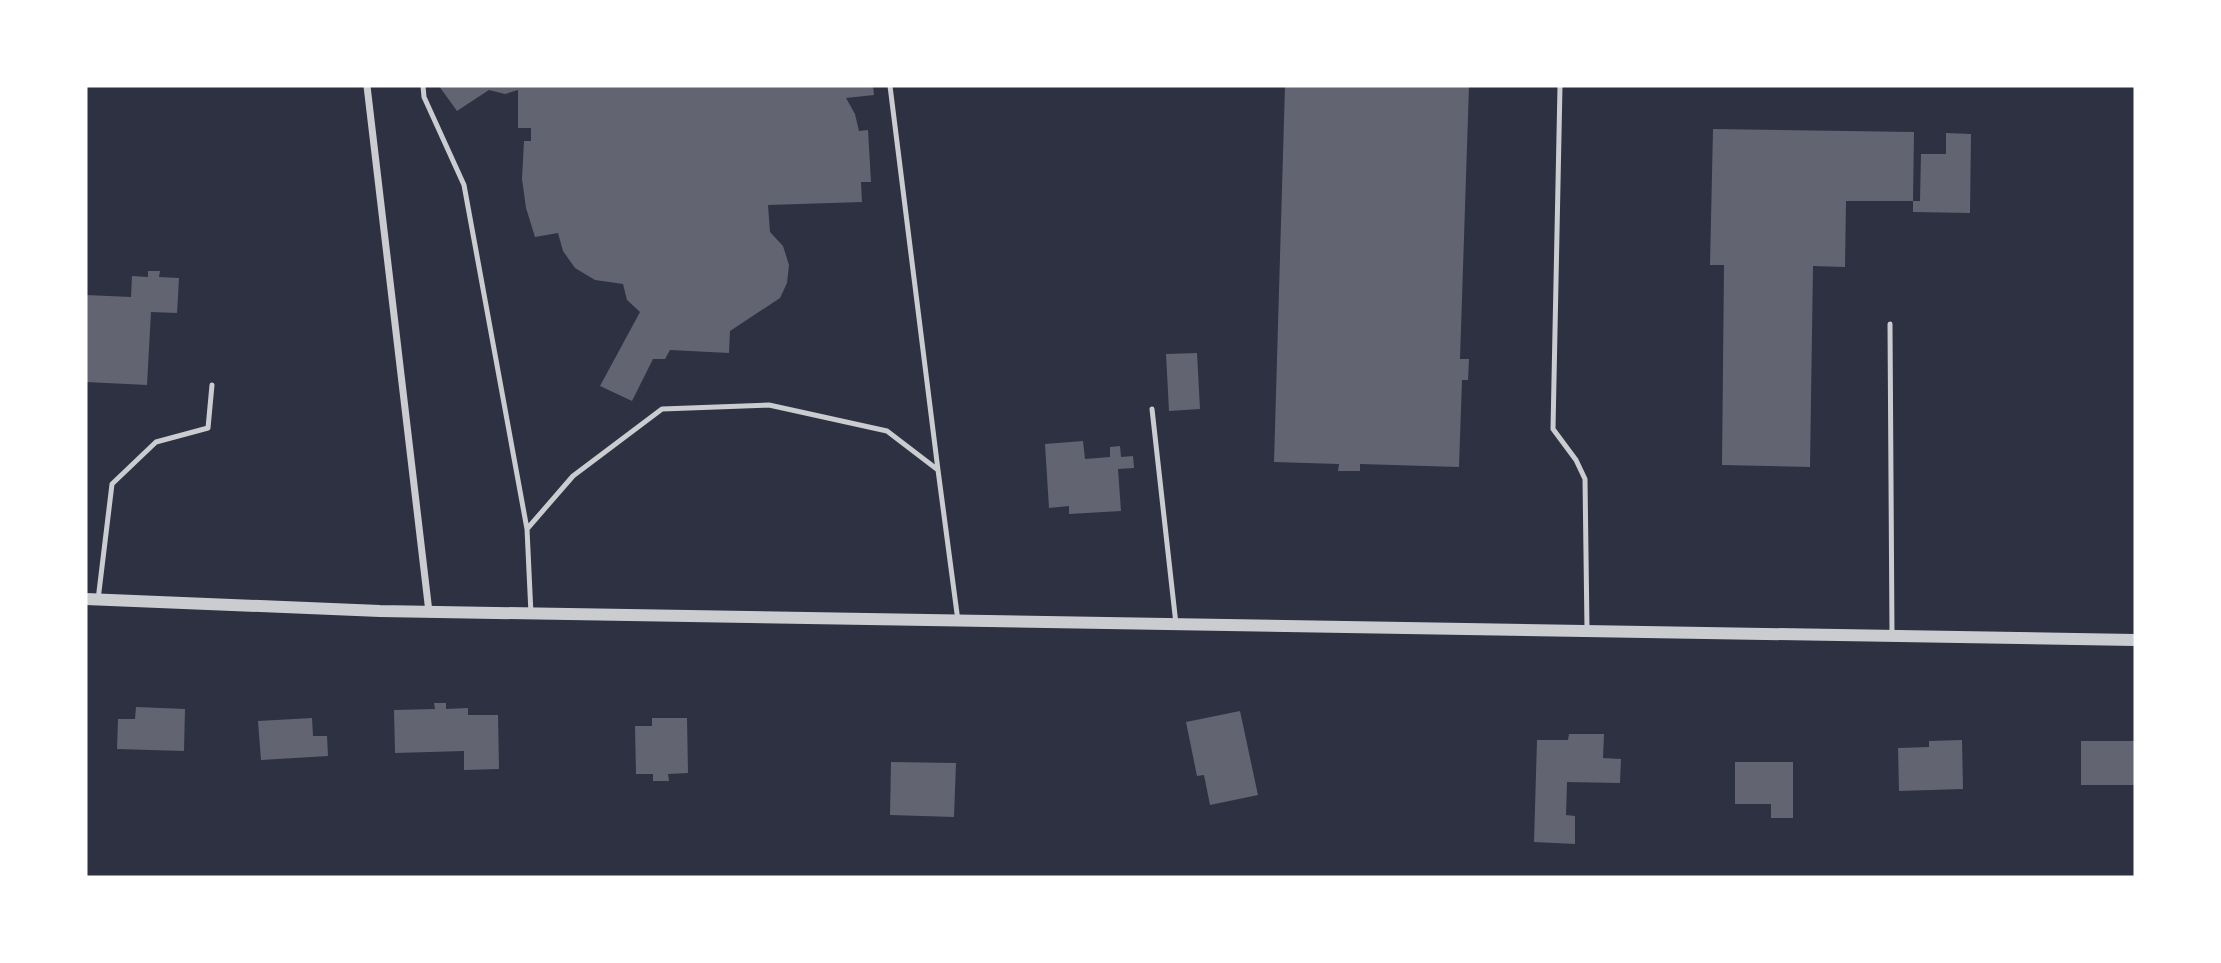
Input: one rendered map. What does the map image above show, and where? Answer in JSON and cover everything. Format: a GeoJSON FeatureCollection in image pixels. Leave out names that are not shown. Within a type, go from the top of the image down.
{"type":"FeatureCollection","features":[{"type":"Feature","properties":{"kind":"street"},"geometry":{"type":"LineString","coordinates":[[367,86],[429,612]]}},
{"type":"Feature","properties":{"kind":"street"},"geometry":{"type":"LineString","coordinates":[[92,600],[531,614],[1587,629],[2135,640]]}},
{"type":"Feature","properties":{"kind":"lane"},"geometry":{"type":"LineString","coordinates":[[423,86],[424,97],[464,186],[527,529],[531,614]]}},
{"type":"Feature","properties":{"kind":"lane"},"geometry":{"type":"LineString","coordinates":[[890,86],[958,622]]}},
{"type":"Feature","properties":{"kind":"lane"},"geometry":{"type":"LineString","coordinates":[[1560,86],[1553,429],[1576,460],[1585,479],[1587,629]]}},
{"type":"Feature","properties":{"kind":"lane"},"geometry":{"type":"LineString","coordinates":[[1890,324],[1892,635]]}},
{"type":"Feature","properties":{"kind":"lane"},"geometry":{"type":"LineString","coordinates":[[92,600],[112,484],[156,442],[208,428],[212,385]]}},
{"type":"Feature","properties":{"kind":"lane"},"geometry":{"type":"LineString","coordinates":[[527,529],[573,476],[662,409],[769,405],[887,431],[938,470]]}},
{"type":"Feature","properties":{"kind":"lane"},"geometry":{"type":"LineString","coordinates":[[1152,409],[1176,624]]}},
{"type":"Feature","properties":{"kind":"building"},"geometry":{"type":"Polygon","coordinates":[[[439,86],[873,86],[874,95],[846,98],[855,114],[859,131],[868,130],[871,182],[861,182],[862,202],[768,205],[770,232],[783,246],[789,265],[787,283],[780,298],[730,331],[729,353],[670,350],[665,359],[653,359],[632,401],[600,386],[640,312],[627,300],[623,284],[595,280],[575,268],[563,251],[558,233],[535,237],[526,208],[522,179],[524,141],[531,141],[531,128],[518,128],[518,90],[505,94],[489,90],[457,111],[439,86]]]}},
{"type":"Feature","properties":{"kind":"building"},"geometry":{"type":"Polygon","coordinates":[[[1285,86],[1469,86],[1460,359],[1469,359],[1468,380],[1462,380],[1459,467],[1360,464],[1360,471],[1338,471],[1339,464],[1274,462],[1285,86]]]}},
{"type":"Feature","properties":{"kind":"building"},"geometry":{"type":"Polygon","coordinates":[[[1713,129],[1914,132],[1913,201],[1846,201],[1845,267],[1813,266],[1810,467],[1722,465],[1724,265],[1710,265],[1713,129]]]}},
{"type":"Feature","properties":{"kind":"building"},"geometry":{"type":"Polygon","coordinates":[[[1946,133],[1971,134],[1970,213],[1913,212],[1913,201],[1920,201],[1921,154],[1946,154],[1946,133]]]}},
{"type":"Feature","properties":{"kind":"building"},"geometry":{"type":"Polygon","coordinates":[[[148,271],[160,271],[159,277],[179,278],[177,313],[151,312],[147,385],[86,382],[86,295],[131,297],[132,276],[148,277],[148,271]]]}},
{"type":"Feature","properties":{"kind":"building"},"geometry":{"type":"Polygon","coordinates":[[[1197,353],[1200,409],[1169,411],[1166,354],[1197,353]]]}},
{"type":"Feature","properties":{"kind":"building"},"geometry":{"type":"Polygon","coordinates":[[[1083,441],[1085,459],[1110,457],[1110,447],[1120,446],[1121,457],[1133,456],[1134,468],[1118,469],[1121,511],[1069,514],[1069,506],[1049,508],[1045,444],[1083,441]]]}},
{"type":"Feature","properties":{"kind":"building"},"geometry":{"type":"Polygon","coordinates":[[[434,703],[446,703],[446,709],[468,708],[468,715],[498,715],[499,769],[464,770],[464,751],[395,753],[394,710],[435,709],[434,703]]]}},
{"type":"Feature","properties":{"kind":"building"},"geometry":{"type":"Polygon","coordinates":[[[136,707],[185,709],[184,751],[117,749],[118,719],[135,719],[136,707]]]}},
{"type":"Feature","properties":{"kind":"building"},"geometry":{"type":"Polygon","coordinates":[[[1240,711],[1258,795],[1210,805],[1204,775],[1197,776],[1186,722],[1240,711]]]}},
{"type":"Feature","properties":{"kind":"building"},"geometry":{"type":"Polygon","coordinates":[[[312,718],[313,736],[327,736],[328,756],[261,760],[258,721],[312,718]]]}},
{"type":"Feature","properties":{"kind":"building"},"geometry":{"type":"Polygon","coordinates":[[[652,718],[687,718],[688,773],[668,774],[669,781],[653,781],[653,774],[636,774],[635,726],[652,726],[652,718]]]}},
{"type":"Feature","properties":{"kind":"building"},"geometry":{"type":"Polygon","coordinates":[[[1569,734],[1604,734],[1603,758],[1621,759],[1620,783],[1567,782],[1566,815],[1575,816],[1575,844],[1534,842],[1537,740],[1568,740],[1569,734]]]}},
{"type":"Feature","properties":{"kind":"building"},"geometry":{"type":"Polygon","coordinates":[[[1962,740],[1963,789],[1899,791],[1898,748],[1929,747],[1929,741],[1962,740]]]}},
{"type":"Feature","properties":{"kind":"building"},"geometry":{"type":"Polygon","coordinates":[[[2081,741],[2134,741],[2135,785],[2081,785],[2081,741]]]}},
{"type":"Feature","properties":{"kind":"building"},"geometry":{"type":"Polygon","coordinates":[[[891,762],[956,763],[954,817],[890,815],[891,762]]]}},
{"type":"Feature","properties":{"kind":"building"},"geometry":{"type":"Polygon","coordinates":[[[1735,762],[1793,762],[1793,818],[1771,818],[1771,804],[1735,804],[1735,762]]]}}]}
